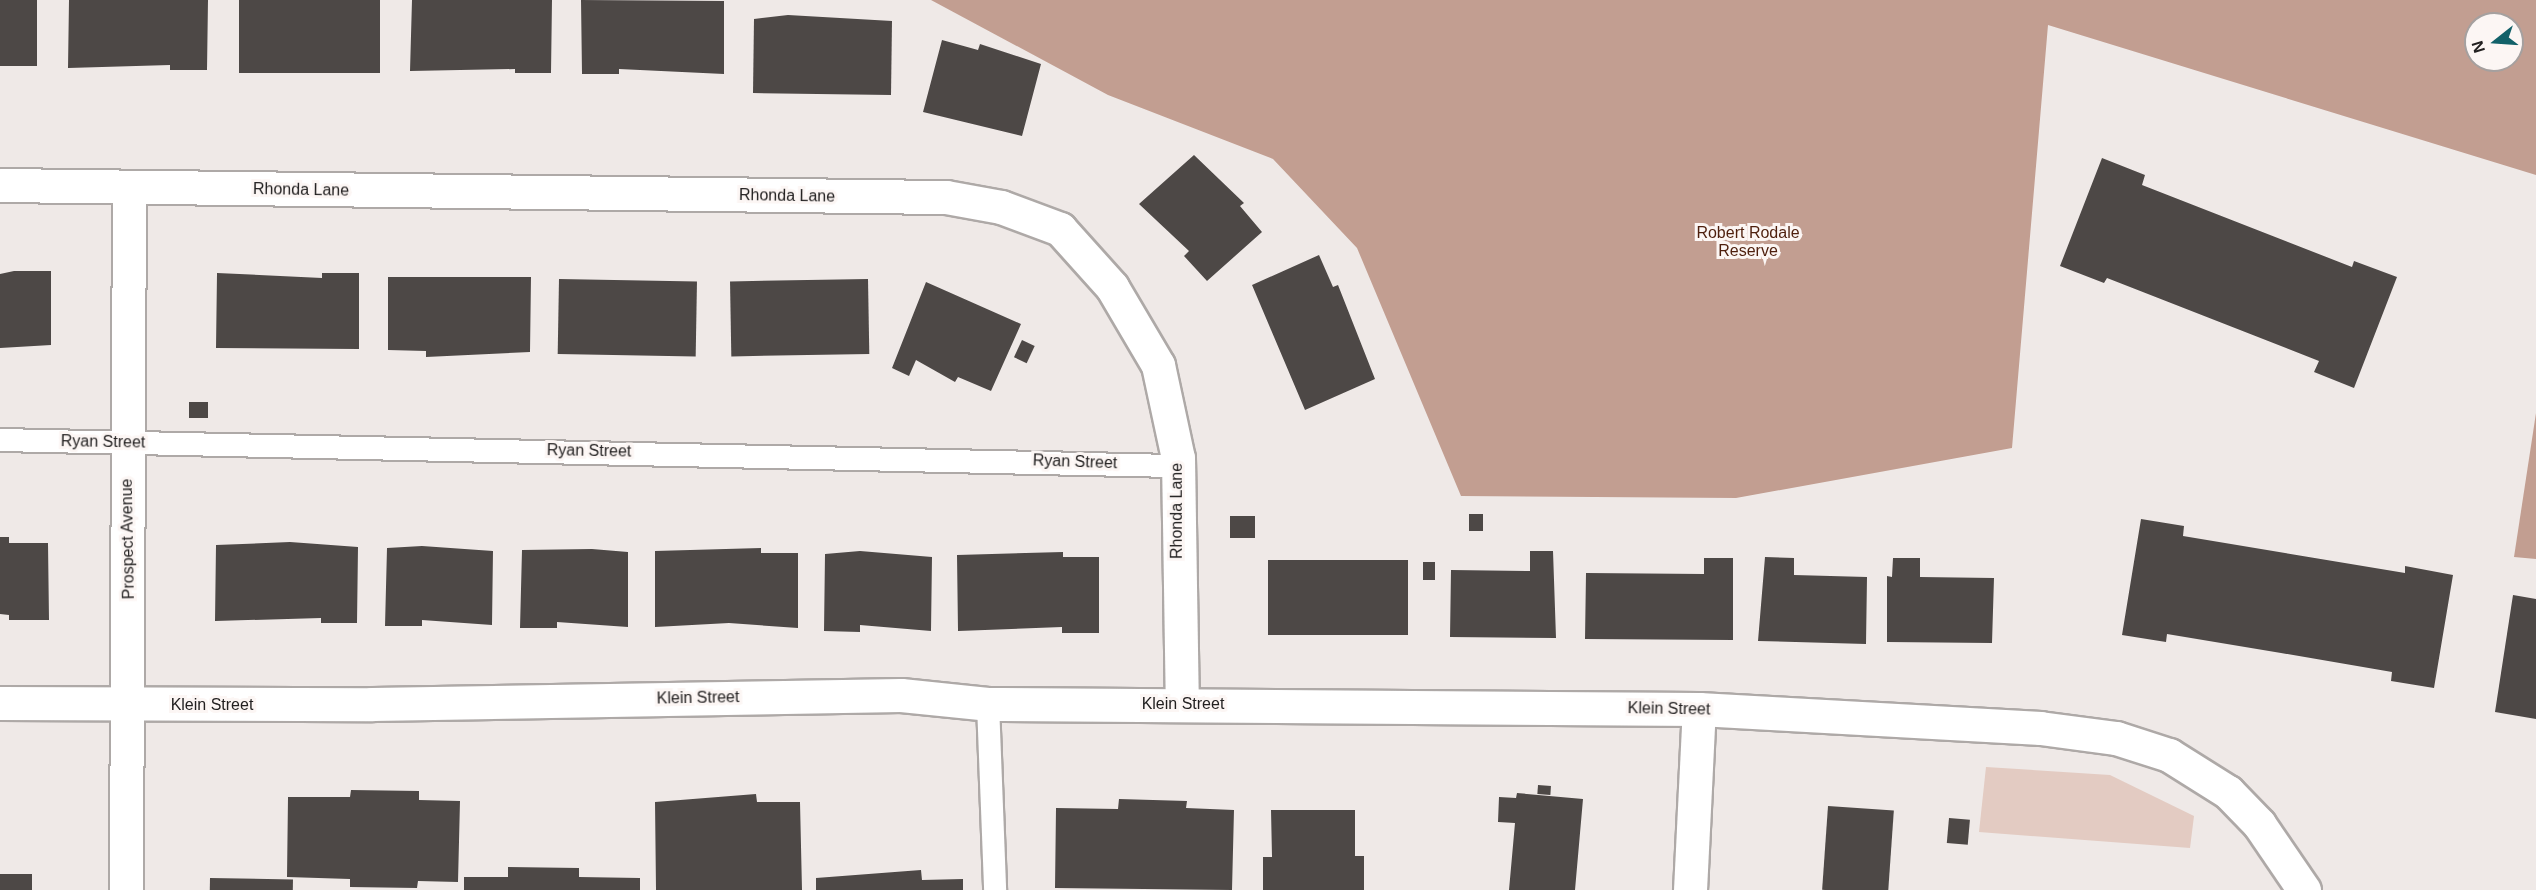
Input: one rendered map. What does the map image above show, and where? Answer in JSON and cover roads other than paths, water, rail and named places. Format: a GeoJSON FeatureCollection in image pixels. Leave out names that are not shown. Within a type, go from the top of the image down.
{"type":"FeatureCollection","features":[{"type":"Feature","properties":{"kind":"street","name":"Rhonda Lane"},"geometry":{"type":"LineString","coordinates":[[0,185],[946,196],[1001,207],[1060,229],[1112,286],[1158,365],[1178,466],[1182,704]]}},
{"type":"Feature","properties":{"kind":"street","name":"Prospect Avenue"},"geometry":{"type":"LineString","coordinates":[[126,890],[130,706],[127,442],[129,188]]}},
{"type":"Feature","properties":{"kind":"street","name":"Klein Street"},"geometry":{"type":"LineString","coordinates":[[0,703],[130,706],[901,695],[988,704],[1699,709],[2040,728],[2116,738],[2169,755],[2228,792],[2259,824],[2304,890]]}},
{"type":"Feature","properties":{"kind":"street"},"geometry":{"type":"LineString","coordinates":[[1690,890],[1699,709]]}},
{"type":"Feature","properties":{"kind":"lane","name":"Ryan Street"},"geometry":{"type":"LineString","coordinates":[[0,440],[1178,466]]}},
{"type":"Feature","properties":{"kind":"lane"},"geometry":{"type":"LineString","coordinates":[[988,704],[995,890]]}},
{"type":"Feature","properties":{"kind":"park label","name":"Robert Rodale Reserve"},"geometry":{"type":"Point","coordinates":[1748,242]}}]}
